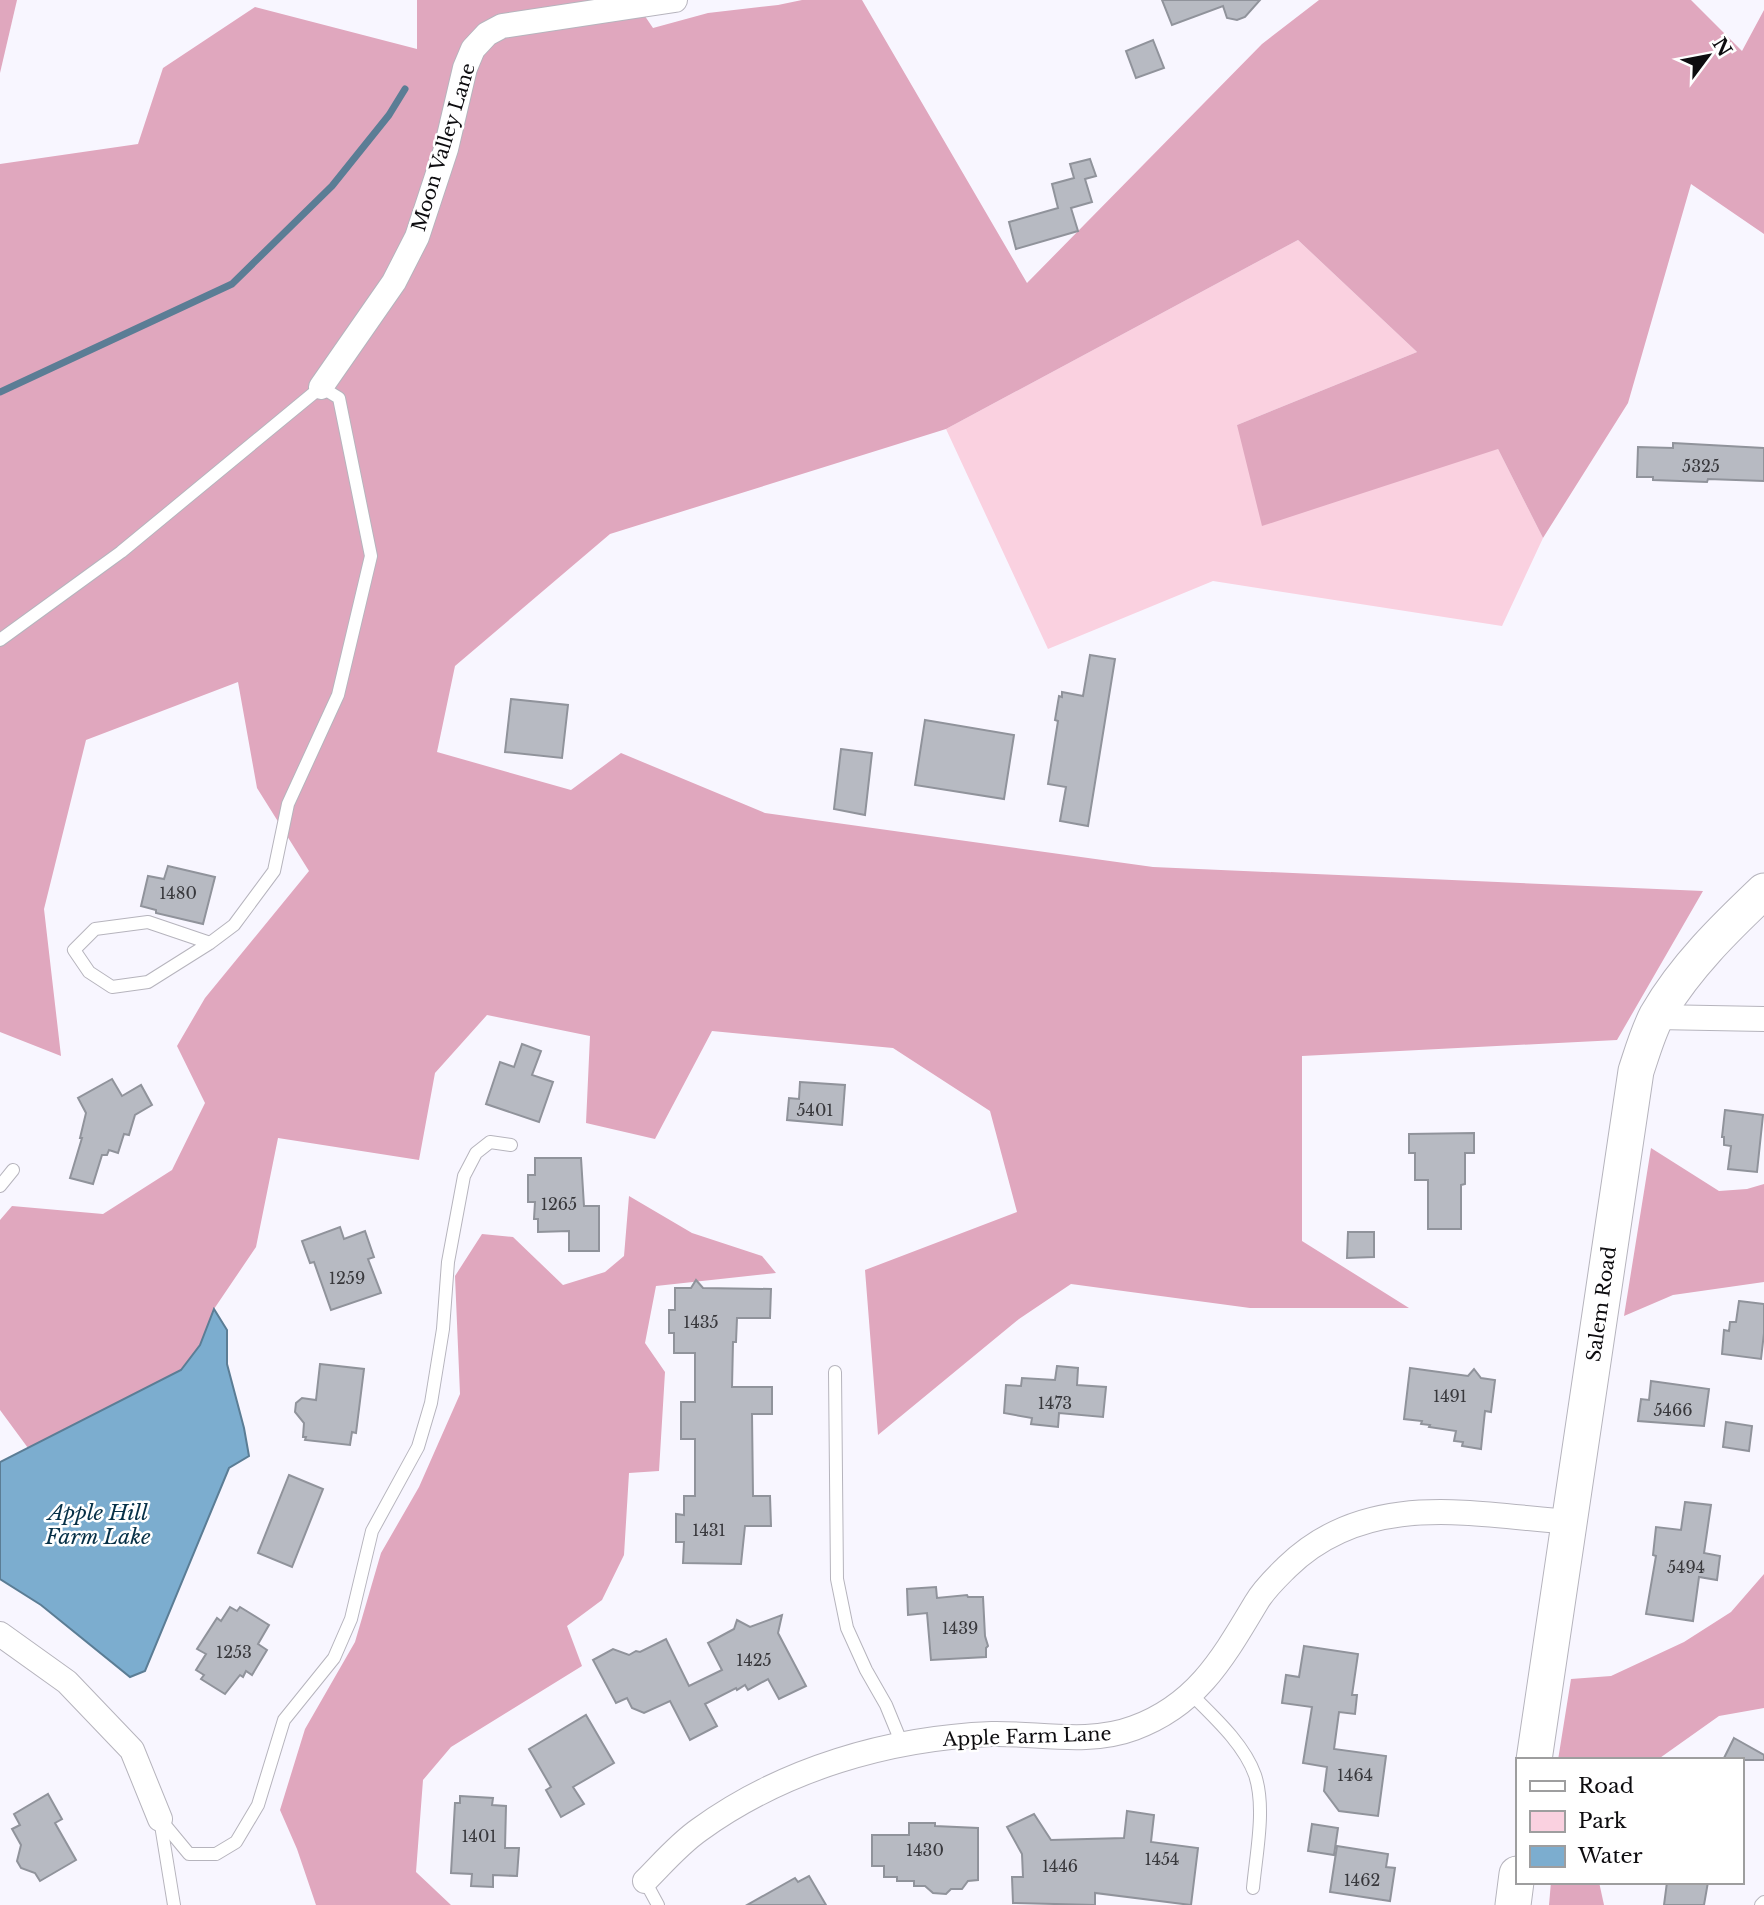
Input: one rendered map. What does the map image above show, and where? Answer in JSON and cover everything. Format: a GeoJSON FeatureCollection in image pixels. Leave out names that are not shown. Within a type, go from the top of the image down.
{"type":"FeatureCollection","features":[{"type":"Feature","properties":{"kind":"street","name":"Moon Valley Lane"},"geometry":{"type":"LineString","coordinates":[[321,387],[394,282],[417,237],[442,162],[473,49],[487,34],[502,26],[675,0]]}},
{"type":"Feature","properties":{"kind":"street","name":"Salem Road"},"geometry":{"type":"LineString","coordinates":[[1534,1758],[1636,1071],[1656,1017],[1684,974],[1728,925],[1764,891]]}},
{"type":"Feature","properties":{"kind":"street"},"geometry":{"type":"LineString","coordinates":[[1656,1017],[1764,1019]]}},
{"type":"Feature","properties":{"kind":"street","name":"Apple Farm Lane"},"geometry":{"type":"LineString","coordinates":[[645,1881],[698,1830],[754,1796],[814,1769],[844,1759],[902,1744],[959,1736],[1103,1735],[1130,1730],[1156,1720],[1191,1694],[1216,1667],[1270,1584],[1299,1556],[1335,1533],[1354,1525],[1391,1514],[1427,1511],[1569,1522]]}},
{"type":"Feature","properties":{"kind":"street"},"geometry":{"type":"LineString","coordinates":[[0,1634],[67,1682],[132,1750],[160,1819]]}},
{"type":"Feature","properties":{"kind":"street"},"geometry":{"type":"LineString","coordinates":[[1513,1905],[1516,1882]]}},
{"type":"Feature","properties":{"kind":"lane"},"geometry":{"type":"LineString","coordinates":[[0,640],[121,552],[321,387],[339,398],[371,556],[338,695],[288,804],[274,871],[234,925],[210,943],[148,982],[112,987],[89,972],[74,950],[95,929],[148,922],[210,943]]}},
{"type":"Feature","properties":{"kind":"lane"},"geometry":{"type":"LineString","coordinates":[[160,1819],[189,1854],[216,1854],[236,1842],[258,1805],[284,1720],[334,1658],[351,1619],[372,1531],[418,1447],[431,1403],[441,1341],[447,1262],[464,1176],[476,1153],[490,1142],[511,1145]]}},
{"type":"Feature","properties":{"kind":"lane"},"geometry":{"type":"LineString","coordinates":[[0,1186],[13,1170]]}},
{"type":"Feature","properties":{"kind":"lane"},"geometry":{"type":"LineString","coordinates":[[835,1372],[837,1579],[847,1628],[902,1744]]}},
{"type":"Feature","properties":{"kind":"lane"},"geometry":{"type":"LineString","coordinates":[[1191,1694],[1233,1737],[1255,1774],[1260,1813],[1253,1888]]}},
{"type":"Feature","properties":{"kind":"lane"},"geometry":{"type":"LineString","coordinates":[[160,1819],[174,1905]]}},
{"type":"Feature","properties":{"kind":"lane"},"geometry":{"type":"LineString","coordinates":[[645,1881],[658,1905]]}},
{"type":"Feature","properties":{"kind":"green space"},"geometry":{"type":"Polygon","coordinates":[[[1298,240],[1417,352],[1237,425],[1498,449],[1543,538],[1502,626],[1213,581],[1048,649],[946,429],[1298,240]]]}},
{"type":"Feature","properties":{"kind":"shaded area"},"geometry":{"type":"Polygon","coordinates":[[[0,0],[17,0],[0,73],[0,0]]]}},
{"type":"Feature","properties":{"kind":"shaded area"},"geometry":{"type":"Polygon","coordinates":[[[417,0],[634,0],[653,28],[708,13],[802,0],[862,0],[1027,283],[1262,44],[1319,0],[1691,0],[1742,51],[1764,10],[1764,234],[1691,184],[1628,403],[1543,538],[1498,449],[1262,526],[1237,425],[1417,352],[1298,240],[946,429],[610,534],[455,666],[437,752],[571,790],[621,753],[765,813],[1153,867],[1703,891],[1617,1040],[1302,1056],[1302,1241],[1409,1308],[1250,1308],[1071,1284],[1019,1319],[878,1435],[865,1270],[1017,1212],[990,1111],[893,1048],[712,1031],[655,1139],[586,1123],[590,1036],[487,1015],[435,1073],[419,1160],[278,1138],[256,1247],[214,1309],[200,1345],[181,1370],[28,1448],[0,1410],[0,1220],[12,1206],[103,1214],[172,1170],[205,1103],[177,1046],[205,998],[309,871],[257,788],[238,682],[86,740],[44,909],[61,1056],[0,1032],[0,164],[138,144],[163,68],[255,7],[417,49],[417,0]]]}},
{"type":"Feature","properties":{"kind":"shaded area"},"geometry":{"type":"Polygon","coordinates":[[[1651,1148],[1719,1191],[1747,1189],[1764,1184],[1764,1282],[1673,1295],[1624,1316],[1651,1148]]]}},
{"type":"Feature","properties":{"kind":"shaded area"},"geometry":{"type":"Polygon","coordinates":[[[629,1196],[692,1233],[762,1256],[776,1273],[656,1286],[645,1343],[665,1372],[659,1471],[629,1473],[624,1555],[602,1600],[567,1626],[582,1666],[451,1747],[423,1780],[416,1872],[451,1905],[316,1905],[280,1810],[305,1729],[355,1642],[381,1553],[419,1487],[460,1394],[455,1276],[482,1234],[513,1237],[563,1285],[605,1272],[624,1256],[629,1196]]]}},
{"type":"Feature","properties":{"kind":"shaded area"},"geometry":{"type":"Polygon","coordinates":[[[1764,1574],[1764,1708],[1719,1716],[1660,1758],[1558,1758],[1571,1679],[1611,1676],[1684,1642],[1731,1612],[1764,1574]]]}},
{"type":"Feature","properties":{"kind":"shaded area"},"geometry":{"type":"Polygon","coordinates":[[[1551,1884],[1599,1884],[1604,1905],[1549,1905],[1551,1884]]]}},
{"type":"Feature","properties":{"kind":"water","name":"Apple Hill Farm Lake"},"geometry":{"type":"Polygon","coordinates":[[[214,1309],[227,1330],[227,1364],[249,1456],[229,1468],[145,1671],[130,1677],[41,1605],[0,1579],[0,1462],[181,1370],[200,1345],[214,1309]]]}},
{"type":"Feature","properties":{"kind":"building"},"geometry":{"type":"Polygon","coordinates":[[[1162,0],[1260,0],[1245,17],[1237,20],[1227,18],[1223,6],[1172,25],[1162,0]]]}},
{"type":"Feature","properties":{"kind":"building"},"geometry":{"type":"Polygon","coordinates":[[[1153,40],[1164,68],[1136,78],[1126,51],[1153,40]]]}},
{"type":"Feature","properties":{"kind":"building"},"geometry":{"type":"Polygon","coordinates":[[[1090,159],[1096,176],[1085,179],[1092,202],[1071,208],[1078,231],[1016,249],[1009,222],[1058,208],[1052,184],[1074,178],[1070,164],[1090,159]]]}},
{"type":"Feature","properties":{"kind":"building"},"geometry":{"type":"Polygon","coordinates":[[[1673,443],[1764,448],[1764,481],[1708,479],[1707,482],[1637,477],[1638,447],[1673,448],[1673,443]]]}},
{"type":"Feature","properties":{"kind":"building"},"geometry":{"type":"Polygon","coordinates":[[[1090,655],[1115,659],[1088,826],[1060,821],[1066,787],[1048,784],[1058,721],[1055,720],[1059,696],[1062,697],[1062,692],[1083,696],[1090,655]]]}},
{"type":"Feature","properties":{"kind":"building"},"geometry":{"type":"Polygon","coordinates":[[[511,699],[568,705],[562,758],[505,752],[511,699]]]}},
{"type":"Feature","properties":{"kind":"building"},"geometry":{"type":"Polygon","coordinates":[[[925,720],[1014,735],[1004,799],[915,785],[925,720]]]}},
{"type":"Feature","properties":{"kind":"building"},"geometry":{"type":"Polygon","coordinates":[[[841,749],[872,753],[865,815],[834,809],[841,749]]]}},
{"type":"Feature","properties":{"kind":"building"},"geometry":{"type":"Polygon","coordinates":[[[168,866],[215,877],[203,924],[156,913],[156,910],[141,906],[148,876],[164,879],[168,866]]]}},
{"type":"Feature","properties":{"kind":"building"},"geometry":{"type":"Polygon","coordinates":[[[522,1044],[541,1051],[532,1075],[553,1082],[539,1122],[486,1104],[500,1062],[514,1067],[522,1044]]]}},
{"type":"Feature","properties":{"kind":"building"},"geometry":{"type":"Polygon","coordinates":[[[112,1079],[122,1096],[141,1085],[152,1105],[135,1115],[129,1135],[124,1134],[118,1153],[109,1150],[107,1155],[102,1155],[93,1184],[70,1178],[86,1113],[78,1098],[112,1079]]]}},
{"type":"Feature","properties":{"kind":"building"},"geometry":{"type":"Polygon","coordinates":[[[800,1082],[845,1085],[842,1125],[787,1120],[789,1098],[799,1099],[800,1082]]]}},
{"type":"Feature","properties":{"kind":"building"},"geometry":{"type":"Polygon","coordinates":[[[1725,1110],[1763,1115],[1757,1172],[1728,1169],[1731,1146],[1724,1145],[1722,1137],[1725,1110]]]}},
{"type":"Feature","properties":{"kind":"building"},"geometry":{"type":"Polygon","coordinates":[[[1474,1133],[1474,1153],[1465,1153],[1465,1184],[1461,1185],[1461,1229],[1428,1229],[1428,1180],[1415,1180],[1415,1153],[1409,1153],[1409,1134],[1474,1133]]]}},
{"type":"Feature","properties":{"kind":"building"},"geometry":{"type":"Polygon","coordinates":[[[535,1158],[581,1158],[584,1206],[599,1206],[599,1251],[569,1251],[569,1231],[538,1232],[538,1219],[534,1219],[535,1202],[528,1202],[528,1175],[535,1175],[535,1158]]]}},
{"type":"Feature","properties":{"kind":"building"},"geometry":{"type":"Polygon","coordinates":[[[340,1227],[344,1239],[365,1231],[374,1257],[368,1259],[381,1293],[331,1310],[314,1262],[310,1263],[302,1241],[340,1227]]]}},
{"type":"Feature","properties":{"kind":"building"},"geometry":{"type":"Polygon","coordinates":[[[1348,1232],[1374,1232],[1374,1257],[1347,1258],[1348,1232]]]}},
{"type":"Feature","properties":{"kind":"building"},"geometry":{"type":"Polygon","coordinates":[[[696,1280],[703,1288],[771,1289],[770,1318],[737,1318],[736,1342],[733,1342],[732,1387],[772,1387],[772,1414],[752,1414],[753,1496],[770,1496],[771,1526],[745,1526],[741,1564],[683,1563],[684,1542],[676,1542],[676,1514],[684,1515],[684,1496],[695,1496],[695,1439],[681,1439],[681,1402],[695,1402],[695,1353],[674,1353],[674,1333],[669,1333],[669,1310],[675,1310],[675,1288],[691,1288],[696,1280]]]}},
{"type":"Feature","properties":{"kind":"building"},"geometry":{"type":"Polygon","coordinates":[[[1739,1301],[1764,1304],[1761,1359],[1722,1354],[1724,1330],[1729,1331],[1730,1322],[1736,1322],[1739,1301]]]}},
{"type":"Feature","properties":{"kind":"building"},"geometry":{"type":"Polygon","coordinates":[[[320,1364],[364,1369],[356,1433],[352,1432],[350,1445],[305,1440],[306,1437],[303,1437],[304,1423],[295,1412],[296,1403],[302,1398],[316,1400],[320,1364]]]}},
{"type":"Feature","properties":{"kind":"building"},"geometry":{"type":"Polygon","coordinates":[[[1057,1366],[1078,1368],[1077,1385],[1106,1387],[1103,1417],[1059,1413],[1058,1427],[1031,1424],[1032,1418],[1004,1413],[1006,1385],[1021,1386],[1022,1378],[1055,1380],[1057,1366]]]}},
{"type":"Feature","properties":{"kind":"building"},"geometry":{"type":"Polygon","coordinates":[[[1410,1368],[1468,1376],[1474,1369],[1481,1378],[1495,1380],[1491,1412],[1485,1411],[1481,1449],[1462,1446],[1463,1442],[1454,1441],[1456,1431],[1429,1427],[1430,1425],[1421,1424],[1422,1421],[1404,1419],[1410,1368]]]}},
{"type":"Feature","properties":{"kind":"building"},"geometry":{"type":"Polygon","coordinates":[[[1651,1381],[1709,1389],[1704,1426],[1638,1421],[1641,1399],[1649,1400],[1651,1381]]]}},
{"type":"Feature","properties":{"kind":"building"},"geometry":{"type":"Polygon","coordinates":[[[1726,1422],[1752,1426],[1749,1451],[1723,1447],[1726,1422]]]}},
{"type":"Feature","properties":{"kind":"building"},"geometry":{"type":"Polygon","coordinates":[[[289,1475],[323,1489],[292,1567],[258,1553],[289,1475]]]}},
{"type":"Feature","properties":{"kind":"building"},"geometry":{"type":"Polygon","coordinates":[[[1685,1502],[1711,1505],[1704,1553],[1720,1556],[1717,1580],[1699,1577],[1693,1621],[1646,1614],[1656,1556],[1653,1555],[1656,1527],[1681,1530],[1685,1502]]]}},
{"type":"Feature","properties":{"kind":"building"},"geometry":{"type":"Polygon","coordinates":[[[936,1587],[937,1598],[967,1595],[983,1597],[988,1646],[986,1657],[931,1660],[927,1613],[908,1615],[907,1589],[936,1587]]]}},
{"type":"Feature","properties":{"kind":"building"},"geometry":{"type":"Polygon","coordinates":[[[230,1607],[237,1611],[240,1607],[269,1625],[258,1644],[267,1650],[252,1675],[246,1671],[243,1677],[240,1675],[225,1694],[201,1679],[204,1675],[196,1670],[206,1654],[197,1649],[217,1618],[221,1621],[230,1607]]]}},
{"type":"Feature","properties":{"kind":"building"},"geometry":{"type":"Polygon","coordinates":[[[782,1615],[778,1633],[806,1686],[779,1699],[768,1679],[748,1690],[745,1685],[737,1690],[736,1688],[705,1704],[717,1726],[690,1740],[670,1701],[644,1713],[632,1708],[627,1698],[616,1703],[593,1660],[613,1649],[629,1655],[640,1652],[666,1639],[689,1686],[722,1670],[708,1643],[734,1629],[737,1620],[750,1627],[782,1615]]]}},
{"type":"Feature","properties":{"kind":"building"},"geometry":{"type":"Polygon","coordinates":[[[1304,1646],[1358,1654],[1352,1695],[1357,1695],[1355,1714],[1339,1712],[1334,1749],[1386,1756],[1378,1816],[1339,1811],[1324,1791],[1327,1767],[1303,1763],[1312,1707],[1282,1703],[1286,1675],[1299,1677],[1304,1646]]]}},
{"type":"Feature","properties":{"kind":"building"},"geometry":{"type":"Polygon","coordinates":[[[586,1715],[614,1763],[573,1787],[584,1804],[561,1817],[546,1790],[551,1787],[529,1749],[586,1715]]]}},
{"type":"Feature","properties":{"kind":"building"},"geometry":{"type":"Polygon","coordinates":[[[1734,1738],[1764,1755],[1764,1760],[1724,1758],[1734,1738]]]}},
{"type":"Feature","properties":{"kind":"building"},"geometry":{"type":"Polygon","coordinates":[[[48,1794],[62,1819],[55,1823],[76,1860],[40,1881],[35,1873],[21,1868],[17,1861],[21,1845],[12,1829],[20,1825],[14,1814],[48,1794]]]}},
{"type":"Feature","properties":{"kind":"building"},"geometry":{"type":"Polygon","coordinates":[[[460,1796],[493,1798],[492,1805],[506,1806],[505,1848],[519,1848],[517,1876],[493,1875],[493,1887],[471,1886],[472,1874],[451,1873],[455,1803],[460,1803],[460,1796]]]}},
{"type":"Feature","properties":{"kind":"building"},"geometry":{"type":"Polygon","coordinates":[[[1127,1811],[1154,1815],[1151,1842],[1198,1848],[1191,1905],[1095,1893],[1095,1905],[1013,1903],[1012,1877],[1023,1877],[1022,1854],[1007,1827],[1034,1814],[1051,1840],[1124,1838],[1127,1811]]]}},
{"type":"Feature","properties":{"kind":"building"},"geometry":{"type":"Polygon","coordinates":[[[909,1823],[978,1828],[978,1880],[968,1881],[962,1889],[951,1889],[946,1894],[933,1893],[925,1886],[914,1886],[914,1881],[897,1881],[897,1877],[884,1877],[884,1866],[872,1866],[872,1835],[909,1835],[909,1823]]]}},
{"type":"Feature","properties":{"kind":"building"},"geometry":{"type":"Polygon","coordinates":[[[1312,1824],[1338,1828],[1334,1855],[1308,1851],[1312,1824]]]}},
{"type":"Feature","properties":{"kind":"building"},"geometry":{"type":"Polygon","coordinates":[[[1337,1846],[1388,1854],[1386,1867],[1395,1868],[1390,1901],[1330,1892],[1337,1846]]]}},
{"type":"Feature","properties":{"kind":"building"},"geometry":{"type":"Polygon","coordinates":[[[809,1876],[826,1905],[747,1905],[795,1878],[798,1882],[809,1876]]]}},
{"type":"Feature","properties":{"kind":"building"},"geometry":{"type":"Polygon","coordinates":[[[1667,1884],[1708,1884],[1704,1905],[1664,1905],[1667,1884]]]}},
{"type":"Feature","properties":{"kind":"waterway"},"geometry":{"type":"LineString","coordinates":[[0,392],[232,284],[332,186],[389,115],[405,89]]}}]}
